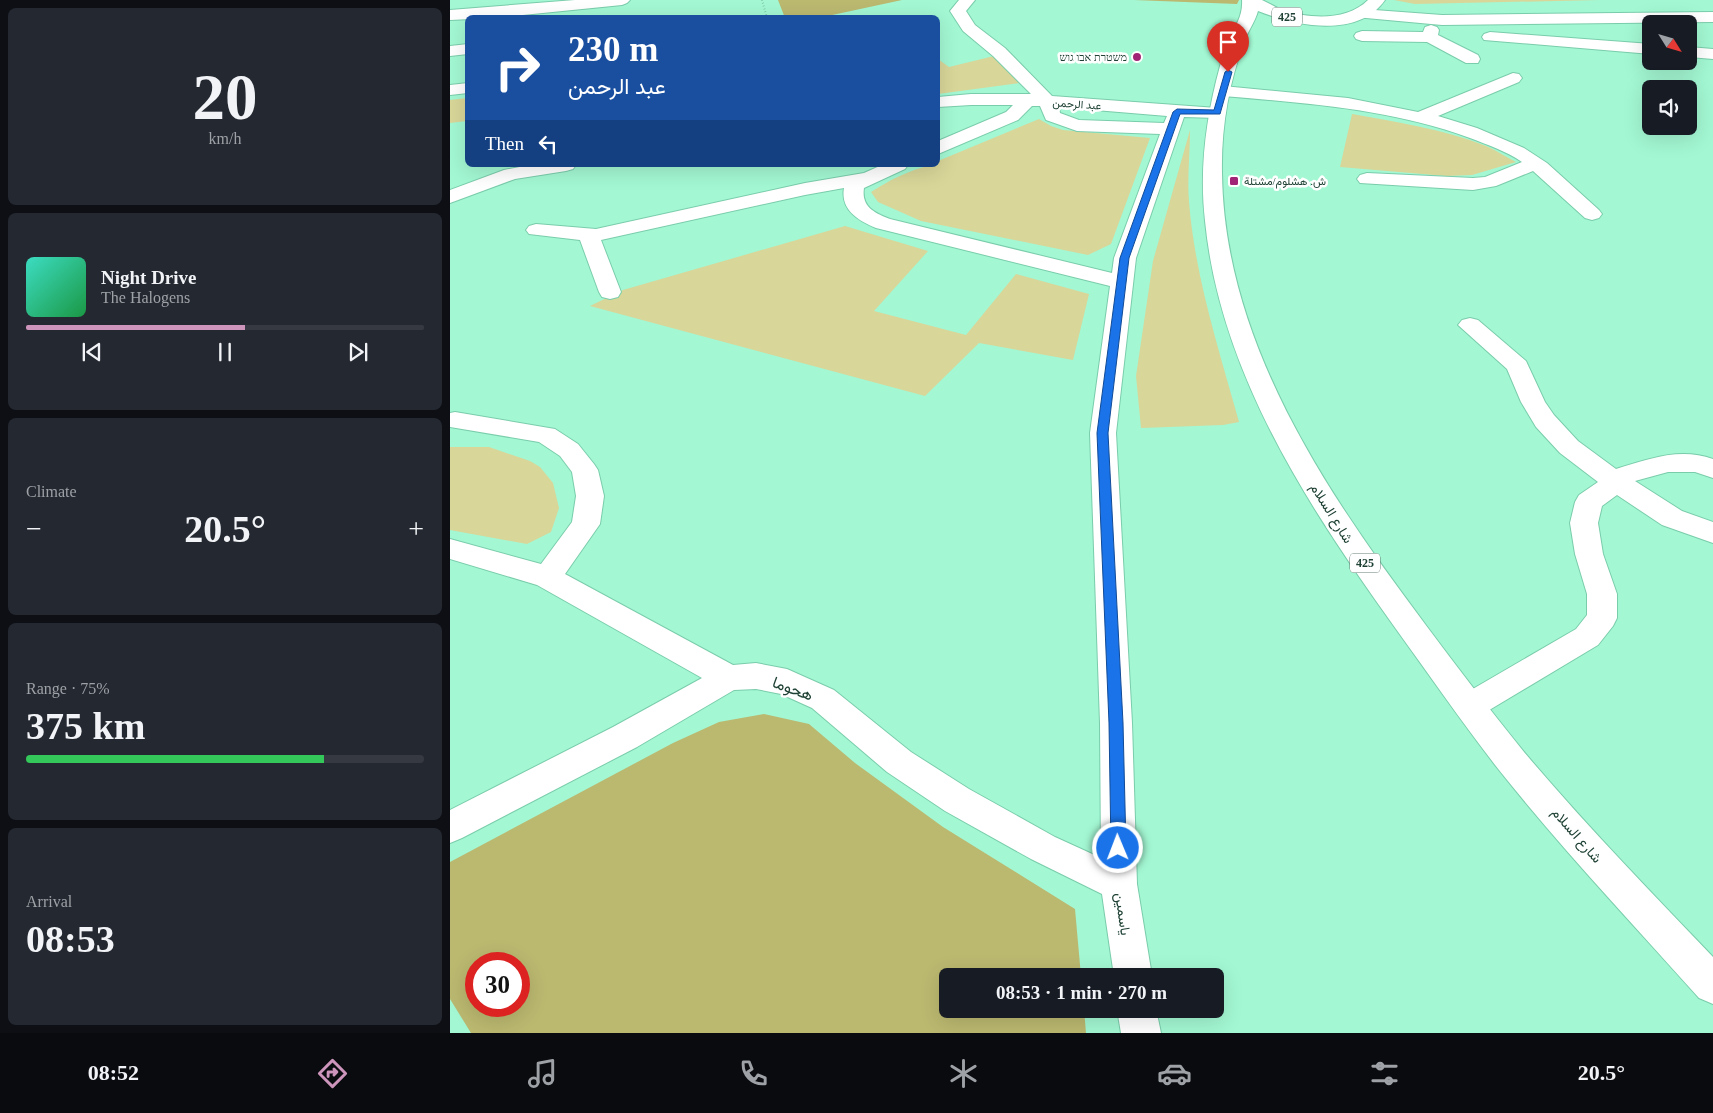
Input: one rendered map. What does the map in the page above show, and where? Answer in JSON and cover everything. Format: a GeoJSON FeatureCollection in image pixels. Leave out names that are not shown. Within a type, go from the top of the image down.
{"type":"FeatureCollection","features":[{"type":"Feature","properties":{"kind":"street"},"geometry":{"type":"LineString","coordinates":[[450,15],[491,13],[622,0]]}},
{"type":"Feature","properties":{"kind":"street"},"geometry":{"type":"LineString","coordinates":[[967,0],[958,12],[969,28],[999,52],[1048,102],[1052,116],[1077,125],[1174,120],[1220,102],[1321,99],[1371,106],[1421,117],[1501,144],[1535,164],[1592,214]]}},
{"type":"Feature","properties":{"kind":"street","name":"425"},"geometry":{"type":"LineString","coordinates":[[1250,0],[1270,12],[1306,20],[1346,18],[1361,14]]}},
{"type":"Feature","properties":{"kind":"street","name":"شارع السلام"},"geometry":{"type":"LineString","coordinates":[[1250,0],[1252,10],[1250,18],[1239,37],[1220,102],[1212,170],[1216,234],[1233,304],[1264,391],[1283,432],[1351,544],[1512,761],[1614,877],[1713,985]]}},
{"type":"Feature","properties":{"kind":"street"},"geometry":{"type":"LineString","coordinates":[[1361,14],[1372,8],[1377,0]]}},
{"type":"Feature","properties":{"kind":"street"},"geometry":{"type":"LineString","coordinates":[[1361,14],[1416,19],[1487,21],[1713,17]]}},
{"type":"Feature","properties":{"kind":"street"},"geometry":{"type":"LineString","coordinates":[[1416,19],[1430,33],[1472,58]]}},
{"type":"Feature","properties":{"kind":"street","name":"شارع السلام"},"geometry":{"type":"LineString","coordinates":[[1234,54],[1246,38],[1262,29],[1289,21],[1306,20]]}},
{"type":"Feature","properties":{"kind":"street"},"geometry":{"type":"LineString","coordinates":[[1362,36],[1447,33],[1642,48]]}},
{"type":"Feature","properties":{"kind":"street"},"geometry":{"type":"LineString","coordinates":[[1565,42],[1584,35],[1642,34]]}},
{"type":"Feature","properties":{"kind":"street"},"geometry":{"type":"LineString","coordinates":[[450,51],[465,49]]}},
{"type":"Feature","properties":{"kind":"street"},"geometry":{"type":"LineString","coordinates":[[1698,53],[1713,54]]}},
{"type":"Feature","properties":{"kind":"street"},"geometry":{"type":"LineString","coordinates":[[1421,117],[1513,78]]}},
{"type":"Feature","properties":{"kind":"street"},"geometry":{"type":"LineString","coordinates":[[450,90],[465,88]]}},
{"type":"Feature","properties":{"kind":"street","name":"عبد الرحمن"},"geometry":{"type":"LineString","coordinates":[[940,102],[972,98],[1028,99],[1048,102]]}},
{"type":"Feature","properties":{"kind":"street"},"geometry":{"type":"LineString","coordinates":[[940,147],[1012,116],[1028,99]]}},
{"type":"Feature","properties":{"kind":"street","name":"ياسمين"},"geometry":{"type":"LineString","coordinates":[[1132,968],[1119,884],[1116,723],[1102,433],[1125,258],[1174,120]]}},
{"type":"Feature","properties":{"kind":"street"},"geometry":{"type":"LineString","coordinates":[[1367,179],[1473,184],[1489,182],[1535,164]]}},
{"type":"Feature","properties":{"kind":"street"},"geometry":{"type":"LineString","coordinates":[[450,197],[511,174],[554,167]]}},
{"type":"Feature","properties":{"kind":"street"},"geometry":{"type":"LineString","coordinates":[[893,167],[855,185],[852,194],[858,209],[869,218],[883,224],[1122,282]]}},
{"type":"Feature","properties":{"kind":"street"},"geometry":{"type":"LineString","coordinates":[[536,230],[596,235],[805,189],[866,179]]}},
{"type":"Feature","properties":{"kind":"street"},"geometry":{"type":"LineString","coordinates":[[588,234],[610,292]]}},
{"type":"Feature","properties":{"kind":"street"},"geometry":{"type":"LineString","coordinates":[[1470,325],[1518,366],[1533,402],[1545,421],[1569,447],[1616,482],[1672,518],[1713,533]]}},
{"type":"Feature","properties":{"kind":"street"},"geometry":{"type":"LineString","coordinates":[[455,420],[546,435],[569,450],[585,470],[590,496],[586,524],[547,577]]}},
{"type":"Feature","properties":{"kind":"street"},"geometry":{"type":"LineString","coordinates":[[1470,706],[1587,637],[1602,618],[1602,594],[1589,554],[1584,523],[1589,502],[1625,475],[1668,463],[1697,464],[1713,469]]}},
{"type":"Feature","properties":{"kind":"street"},"geometry":{"type":"LineString","coordinates":[[450,549],[547,577],[728,678]]}},
{"type":"Feature","properties":{"kind":"street","name":"هحوما"},"geometry":{"type":"LineString","coordinates":[[450,827],[625,737],[728,678],[756,676],[787,682],[823,699],[899,762],[957,800],[1043,848],[1119,884]]}},
{"type":"Feature","properties":{"kind":"street"},"geometry":{"type":"LineString","coordinates":[[1138,1018],[1141,1033]]}},
{"type":"Feature","properties":{"kind":"path"},"geometry":{"type":"LineString","coordinates":[[762,0],[766,15]]}},
{"type":"Feature","properties":{"kind":"shaded area"},"geometry":{"type":"Polygon","coordinates":[[[778,0],[902,0],[832,15],[784,15],[778,0]]]}},
{"type":"Feature","properties":{"kind":"shaded area"},"geometry":{"type":"Polygon","coordinates":[[[1134,0],[1239,0],[1237,4],[1134,0]]]}},
{"type":"Feature","properties":{"kind":"shaded area"},"geometry":{"type":"Polygon","coordinates":[[[1394,0],[1599,0],[1415,4],[1394,0]]]}},
{"type":"Feature","properties":{"kind":"shaded area"},"geometry":{"type":"Polygon","coordinates":[[[994,56],[1028,82],[940,94],[940,60],[949,67],[994,56]]]}},
{"type":"Feature","properties":{"kind":"shaded area"},"geometry":{"type":"Polygon","coordinates":[[[465,98],[465,121],[450,123],[450,100],[465,98]]]}},
{"type":"Feature","properties":{"kind":"shaded area"},"geometry":{"type":"Polygon","coordinates":[[[1352,114],[1453,135],[1494,149],[1516,162],[1472,175],[1446,176],[1340,167],[1352,114]]]}},
{"type":"Feature","properties":{"kind":"shaded area"},"geometry":{"type":"Polygon","coordinates":[[[1039,119],[1063,130],[1150,138],[1111,244],[1088,255],[921,221],[878,202],[871,192],[903,174],[926,167],[940,167],[940,160],[1039,119]]]}},
{"type":"Feature","properties":{"kind":"shaded area"},"geometry":{"type":"Polygon","coordinates":[[[1190,130],[1188,193],[1192,230],[1202,286],[1239,422],[1223,425],[1141,428],[1136,376],[1153,261],[1190,130]]]}},
{"type":"Feature","properties":{"kind":"shaded area"},"geometry":{"type":"Polygon","coordinates":[[[845,226],[928,251],[874,311],[966,335],[1016,274],[1089,294],[1073,360],[979,343],[925,396],[590,306],[623,290],[845,226]]]}},
{"type":"Feature","properties":{"kind":"shaded area"},"geometry":{"type":"Polygon","coordinates":[[[450,447],[489,447],[530,461],[540,467],[553,483],[559,508],[551,532],[527,544],[450,530],[450,447]]]}},
{"type":"Feature","properties":{"kind":"shaded area"},"geometry":{"type":"Polygon","coordinates":[[[764,714],[809,724],[855,763],[943,827],[1075,909],[1080,968],[939,968],[939,1018],[1085,1018],[1086,1033],[471,1033],[450,999],[450,862],[673,743],[719,722],[764,714]]]}},
{"type":"Feature","properties":{"kind":"place","name":"משטרת אבו גוש"},"geometry":{"type":"Point","coordinates":[1137,57]}},
{"type":"Feature","properties":{"kind":"place","name":"ش. هشلوم/مشتلة"},"geometry":{"type":"Point","coordinates":[1234,181]}},
{"type":"Feature","properties":{"kind":"route"},"geometry":{"type":"LineString","coordinates":[[1118,848],[1116,723],[1102,433],[1125,258],[1177,112],[1217,113],[1228,72]]}}]}
